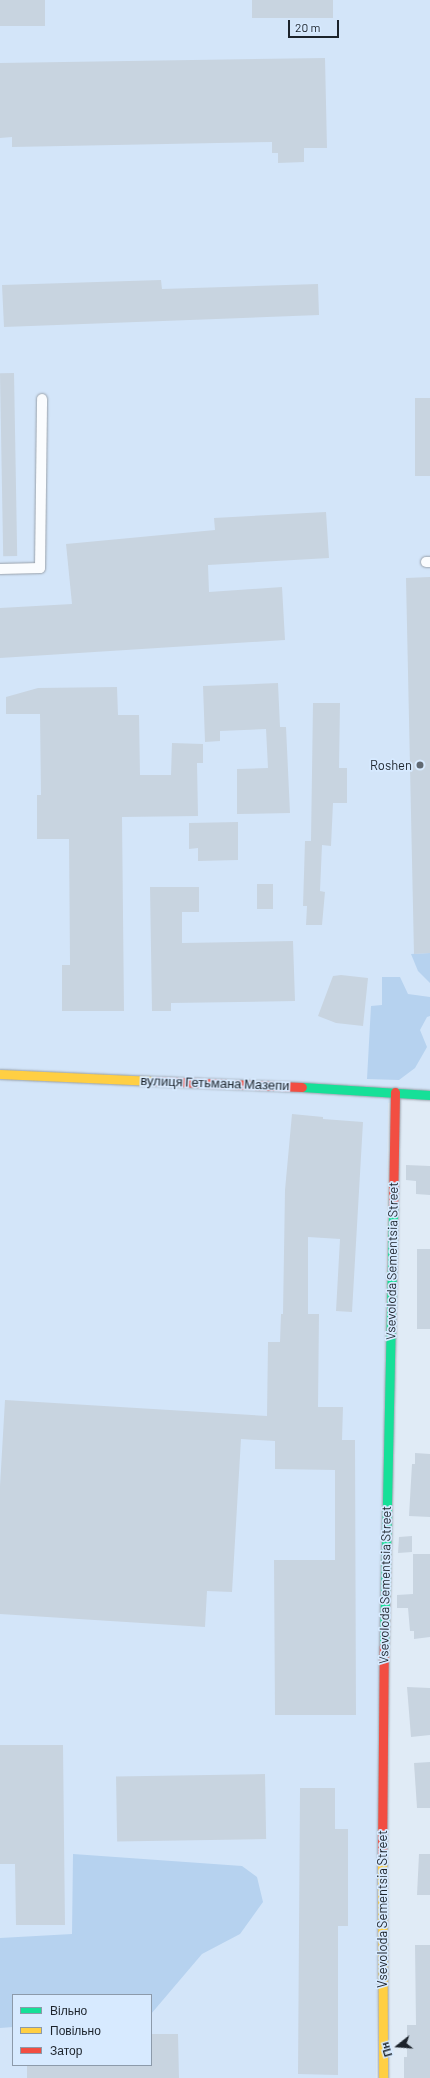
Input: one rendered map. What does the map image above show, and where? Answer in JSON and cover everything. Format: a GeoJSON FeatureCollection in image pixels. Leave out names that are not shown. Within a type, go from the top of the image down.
{"type":"FeatureCollection","features":[{"type":"Feature","properties":{"kind":"street","name":"вулиця Гетьмана Мазепи"},"geometry":{"type":"LineString","coordinates":[[0,1074],[395,1092],[430,1095]]}},
{"type":"Feature","properties":{"kind":"street","name":"Vsevoloda Sementsia Street"},"geometry":{"type":"LineString","coordinates":[[383,2078],[382,1744],[395,1092]]}},
{"type":"Feature","properties":{"kind":"lane"},"geometry":{"type":"LineString","coordinates":[[0,569],[40,568],[42,399]]}},
{"type":"Feature","properties":{"kind":"shaded area"},"geometry":{"type":"Polygon","coordinates":[[[0,0],[430,0],[430,1090],[388,1103],[376,2078],[0,2078],[0,0]]]}},
{"type":"Feature","properties":{"kind":"shaded area"},"geometry":{"type":"Polygon","coordinates":[[[430,953],[430,983],[418,971],[411,954],[430,953]]]}},
{"type":"Feature","properties":{"kind":"shaded area"},"geometry":{"type":"Polygon","coordinates":[[[382,977],[400,977],[408,994],[430,997],[430,1016],[427,1017],[420,1030],[427,1047],[415,1068],[399,1080],[367,1079],[371,1006],[382,1005],[382,977]]]}},
{"type":"Feature","properties":{"kind":"shaded area"},"geometry":{"type":"Polygon","coordinates":[[[73,1854],[242,1866],[257,1877],[263,1902],[240,1934],[202,1954],[152,2013],[152,1994],[12,1994],[12,2027],[0,2028],[0,1938],[72,1934],[73,1854]]]}},
{"type":"Feature","properties":{"kind":"building"},"geometry":{"type":"Polygon","coordinates":[[[0,0],[45,0],[45,26],[0,26],[0,0]]]}},
{"type":"Feature","properties":{"kind":"building"},"geometry":{"type":"Polygon","coordinates":[[[252,0],[333,0],[333,18],[252,18],[252,0]]]}},
{"type":"Feature","properties":{"kind":"building"},"geometry":{"type":"Polygon","coordinates":[[[325,58],[327,148],[304,148],[304,162],[278,163],[278,153],[272,153],[272,142],[12,147],[12,137],[0,138],[0,63],[325,58]]]}},
{"type":"Feature","properties":{"kind":"building"},"geometry":{"type":"Polygon","coordinates":[[[161,280],[162,289],[318,284],[319,315],[4,327],[2,285],[161,280]]]}},
{"type":"Feature","properties":{"kind":"building"},"geometry":{"type":"Polygon","coordinates":[[[0,373],[14,373],[17,556],[3,556],[0,373]]]}},
{"type":"Feature","properties":{"kind":"building"},"geometry":{"type":"Polygon","coordinates":[[[415,398],[430,398],[430,476],[415,476],[415,398]]]}},
{"type":"Feature","properties":{"kind":"building"},"geometry":{"type":"Polygon","coordinates":[[[326,512],[329,558],[208,565],[209,592],[282,587],[285,640],[0,658],[0,608],[72,604],[66,544],[215,530],[214,518],[326,512]]]}},
{"type":"Feature","properties":{"kind":"building","name":"Roshen"},"geometry":{"type":"Polygon","coordinates":[[[430,577],[430,953],[414,954],[406,578],[430,577]]]}},
{"type":"Feature","properties":{"kind":"building"},"geometry":{"type":"Polygon","coordinates":[[[278,683],[280,727],[286,727],[290,813],[237,814],[237,769],[268,768],[266,729],[220,731],[220,741],[205,742],[203,686],[278,683]]]}},
{"type":"Feature","properties":{"kind":"building"},"geometry":{"type":"Polygon","coordinates":[[[117,687],[118,715],[139,715],[140,775],[171,775],[172,743],[203,744],[203,763],[197,763],[198,816],[122,817],[124,1011],[62,1011],[62,965],[70,965],[69,839],[37,839],[37,795],[41,795],[40,714],[6,714],[6,697],[38,688],[117,687]]]}},
{"type":"Feature","properties":{"kind":"building"},"geometry":{"type":"Polygon","coordinates":[[[313,703],[340,703],[339,768],[347,768],[347,803],[333,803],[331,846],[322,845],[320,891],[325,892],[322,925],[306,925],[307,906],[303,906],[305,841],[311,841],[313,703]]]}},
{"type":"Feature","properties":{"kind":"building"},"geometry":{"type":"Polygon","coordinates":[[[238,822],[238,860],[198,861],[198,848],[189,849],[189,823],[238,822]]]}},
{"type":"Feature","properties":{"kind":"building"},"geometry":{"type":"Polygon","coordinates":[[[257,884],[273,884],[273,909],[257,909],[257,884]]]}},
{"type":"Feature","properties":{"kind":"building"},"geometry":{"type":"Polygon","coordinates":[[[150,887],[199,887],[199,912],[182,912],[182,943],[293,941],[295,1001],[171,1003],[171,1011],[152,1011],[150,887]]]}},
{"type":"Feature","properties":{"kind":"building"},"geometry":{"type":"Polygon","coordinates":[[[341,975],[368,978],[363,1026],[336,1023],[318,1016],[333,976],[341,975]]]}},
{"type":"Feature","properties":{"kind":"building"},"geometry":{"type":"Polygon","coordinates":[[[292,1114],[323,1117],[323,1119],[363,1122],[352,1312],[336,1311],[340,1239],[308,1237],[308,1314],[319,1314],[318,1407],[343,1407],[342,1440],[355,1440],[356,1715],[275,1715],[274,1560],[335,1560],[335,1470],[275,1469],[275,1441],[241,1439],[232,1592],[207,1591],[205,1627],[0,1614],[0,1486],[5,1400],[267,1416],[268,1342],[280,1342],[281,1314],[283,1314],[285,1190],[292,1114]]]}},
{"type":"Feature","properties":{"kind":"building"},"geometry":{"type":"Polygon","coordinates":[[[406,1165],[430,1166],[430,1195],[416,1194],[416,1181],[406,1180],[406,1165]]]}},
{"type":"Feature","properties":{"kind":"building"},"geometry":{"type":"Polygon","coordinates":[[[417,1249],[430,1249],[430,1329],[417,1329],[417,1249]]]}},
{"type":"Feature","properties":{"kind":"building"},"geometry":{"type":"Polygon","coordinates":[[[415,1453],[430,1454],[430,1517],[409,1516],[412,1464],[415,1464],[415,1453]]]}},
{"type":"Feature","properties":{"kind":"building"},"geometry":{"type":"Polygon","coordinates":[[[412,1536],[412,1552],[398,1553],[399,1537],[412,1536]]]}},
{"type":"Feature","properties":{"kind":"building"},"geometry":{"type":"Polygon","coordinates":[[[413,1554],[430,1554],[430,1637],[414,1639],[414,1631],[410,1631],[408,1608],[397,1608],[397,1595],[413,1594],[413,1554]]]}},
{"type":"Feature","properties":{"kind":"building"},"geometry":{"type":"Polygon","coordinates":[[[407,1687],[430,1688],[430,1735],[411,1737],[407,1687]]]}},
{"type":"Feature","properties":{"kind":"building"},"geometry":{"type":"Polygon","coordinates":[[[0,1745],[63,1745],[65,1925],[16,1925],[15,1864],[0,1864],[0,1745]]]}},
{"type":"Feature","properties":{"kind":"building"},"geometry":{"type":"Polygon","coordinates":[[[430,1762],[430,1808],[417,1808],[414,1763],[430,1762]]]}},
{"type":"Feature","properties":{"kind":"building"},"geometry":{"type":"Polygon","coordinates":[[[265,1774],[266,1839],[117,1842],[116,1777],[265,1774]]]}},
{"type":"Feature","properties":{"kind":"building"},"geometry":{"type":"Polygon","coordinates":[[[300,1788],[335,1788],[335,1829],[348,1829],[348,1926],[338,1926],[338,2075],[298,2074],[300,1788]]]}},
{"type":"Feature","properties":{"kind":"building"},"geometry":{"type":"Polygon","coordinates":[[[419,1854],[430,1854],[430,1895],[417,1895],[419,1854]]]}},
{"type":"Feature","properties":{"kind":"building"},"geometry":{"type":"Polygon","coordinates":[[[415,1945],[430,1945],[430,2078],[404,2078],[404,2057],[407,2057],[407,2025],[416,2025],[415,1945]]]}},
{"type":"Feature","properties":{"kind":"building"},"geometry":{"type":"Polygon","coordinates":[[[152,2034],[178,2034],[179,2078],[27,2078],[27,2066],[152,2066],[152,2034]]]}},
{"type":"Feature","properties":{"kind":"traffic: fast"},"geometry":{"type":"LineString","coordinates":[[302,1087],[430,1095]]}},
{"type":"Feature","properties":{"kind":"traffic: fast"},"geometry":{"type":"LineString","coordinates":[[384,1646],[393,1207]]}},
{"type":"Feature","properties":{"kind":"traffic: slow"},"geometry":{"type":"LineString","coordinates":[[0,1074],[154,1081]]}},
{"type":"Feature","properties":{"kind":"traffic: slow"},"geometry":{"type":"LineString","coordinates":[[382,1855],[383,2078]]}},
{"type":"Feature","properties":{"kind":"traffic: jam"},"geometry":{"type":"LineString","coordinates":[[154,1081],[302,1087]]}},
{"type":"Feature","properties":{"kind":"traffic: jam"},"geometry":{"type":"LineString","coordinates":[[393,1207],[395,1092]]}},
{"type":"Feature","properties":{"kind":"traffic: jam"},"geometry":{"type":"LineString","coordinates":[[382,1855],[384,1646]]}},
{"type":"Feature","properties":{"kind":"place","name":"Roshen"},"geometry":{"type":"Point","coordinates":[420,765]}}]}
